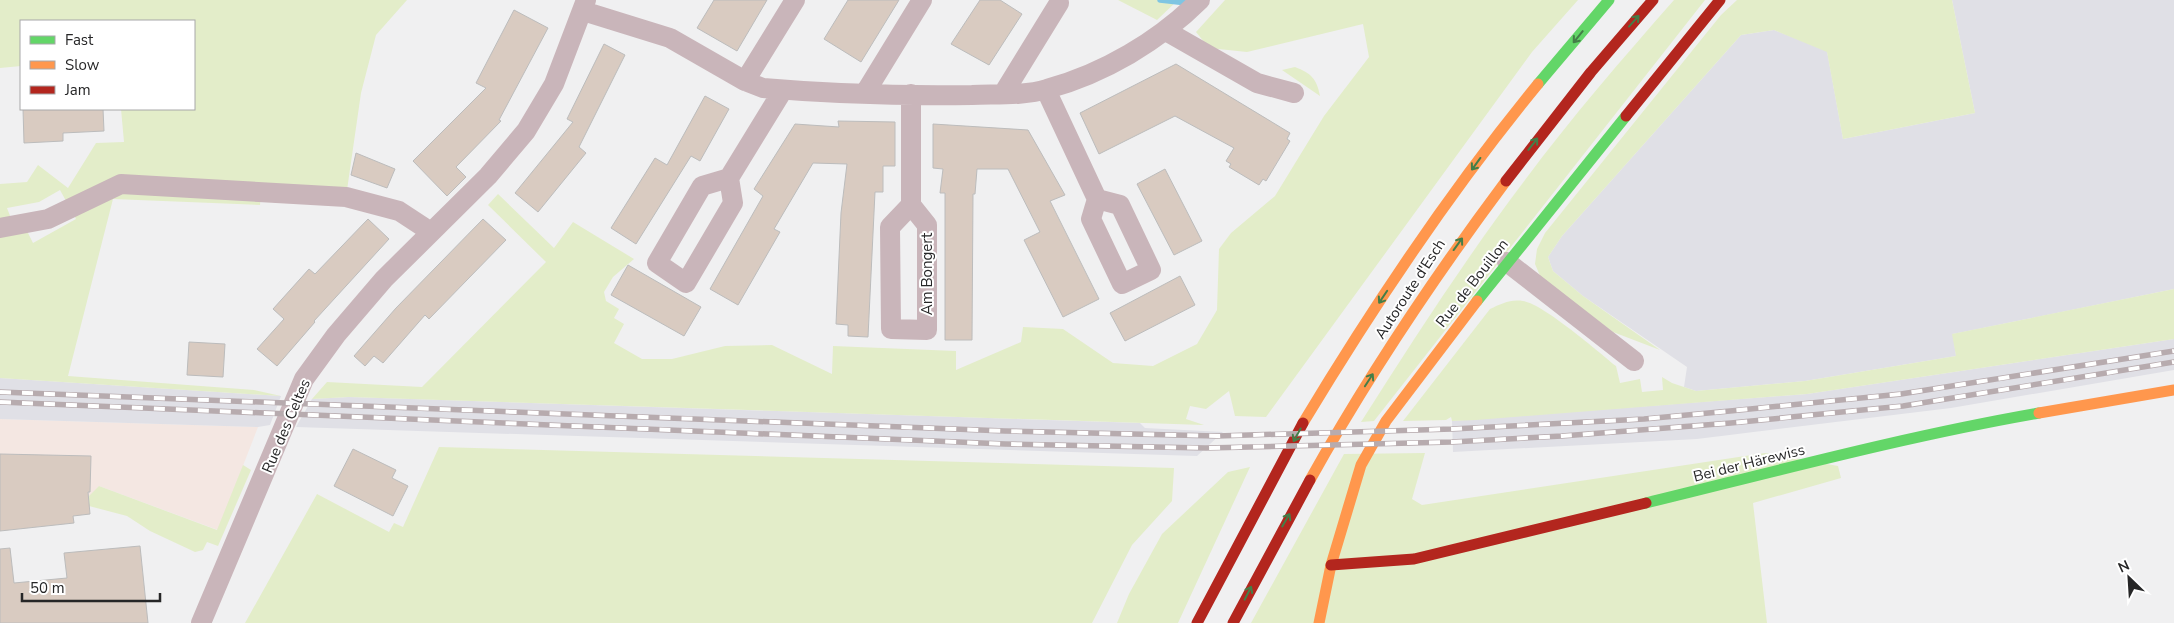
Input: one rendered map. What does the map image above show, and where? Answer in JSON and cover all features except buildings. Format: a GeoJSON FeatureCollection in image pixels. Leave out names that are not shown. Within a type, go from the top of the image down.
{"type":"FeatureCollection","features":[{"type":"Feature","properties":{"kind":"main road","name":"Autoroute d'Esch"},"geometry":{"type":"LineString","coordinates":[[1197,623],[1257,506],[1314,406],[1430,226],[1489,147],[1609,0]]}},
{"type":"Feature","properties":{"kind":"main road","name":"Autoroute d'Esch"},"geometry":{"type":"LineString","coordinates":[[1233,623],[1283,525],[1350,409],[1453,250],[1530,147],[1592,69],[1653,0]]}},
{"type":"Feature","properties":{"kind":"main road","name":"Rue de Bouillon"},"geometry":{"type":"LineString","coordinates":[[1319,623],[1331,565],[1361,465],[1386,421],[1508,262],[1720,0]]}},
{"type":"Feature","properties":{"kind":"main road","name":"Bei der Härewiss"},"geometry":{"type":"LineString","coordinates":[[1331,565],[1414,559],[1912,438],[1975,424],[2174,390]]}},
{"type":"Feature","properties":{"kind":"street"},"geometry":{"type":"LineString","coordinates":[[746,81],[795,0]]}},
{"type":"Feature","properties":{"kind":"street"},"geometry":{"type":"LineString","coordinates":[[865,93],[922,0]]}},
{"type":"Feature","properties":{"kind":"street"},"geometry":{"type":"LineString","coordinates":[[584,5],[670,38],[746,81],[763,88],[865,93],[1003,94],[1046,90],[1121,58],[1166,31],[1200,0]]}},
{"type":"Feature","properties":{"kind":"street"},"geometry":{"type":"LineString","coordinates":[[1003,94],[1059,3]]}},
{"type":"Feature","properties":{"kind":"street","name":"Rue des Celtes"},"geometry":{"type":"LineString","coordinates":[[201,623],[304,379],[336,335],[384,279],[488,176],[526,131],[554,84],[584,5]]}},
{"type":"Feature","properties":{"kind":"street"},"geometry":{"type":"LineString","coordinates":[[1166,31],[1257,83],[1294,93]]}},
{"type":"Feature","properties":{"kind":"street"},"geometry":{"type":"LineString","coordinates":[[729,178],[702,186],[657,263],[686,283],[733,203],[729,178],[783,90]]}},
{"type":"Feature","properties":{"kind":"street"},"geometry":{"type":"LineString","coordinates":[[1046,90],[1097,199]]}},
{"type":"Feature","properties":{"kind":"street"},"geometry":{"type":"LineString","coordinates":[[910,205],[911,94]]}},
{"type":"Feature","properties":{"kind":"street"},"geometry":{"type":"LineString","coordinates":[[0,228],[48,219],[121,184],[346,197],[399,212],[430,232]]}},
{"type":"Feature","properties":{"kind":"street","name":"Am Bongert"},"geometry":{"type":"LineString","coordinates":[[910,205],[927,225],[927,330],[891,329],[890,227],[910,205]]}},
{"type":"Feature","properties":{"kind":"street"},"geometry":{"type":"LineString","coordinates":[[1508,262],[1634,361]]}},
{"type":"Feature","properties":{"kind":"shaded area"},"geometry":{"type":"Polygon","coordinates":[[[1952,0],[2174,0],[2174,289],[1953,334],[1956,356],[1805,381],[1696,391],[1684,387],[1687,367],[1583,296],[1553,271],[1548,257],[1562,236],[1741,35],[1774,30],[1827,51],[1843,139],[1975,113],[1952,0]]]}},
{"type":"Feature","properties":{"kind":"shaded area"},"geometry":{"type":"Polygon","coordinates":[[[2174,339],[2174,370],[1951,408],[1697,439],[1453,452],[1452,421],[1807,394],[2174,339]]]}},
{"type":"Feature","properties":{"kind":"shaded area"},"geometry":{"type":"Polygon","coordinates":[[[0,378],[281,396],[270,425],[258,427],[0,419],[0,378]]]}},
{"type":"Feature","properties":{"kind":"shaded area"},"geometry":{"type":"Polygon","coordinates":[[[349,397],[1140,423],[1145,428],[1223,432],[1197,456],[296,427],[312,399],[349,397]]]}},
{"type":"Feature","properties":{"kind":"shaded area"},"geometry":{"type":"Polygon","coordinates":[[[0,419],[258,427],[218,530],[99,486],[89,506],[0,516],[0,419]]]}},
{"type":"Feature","properties":{"kind":"green space"},"geometry":{"type":"Polygon","coordinates":[[[0,0],[407,0],[376,35],[361,93],[346,197],[261,194],[260,205],[113,199],[68,376],[254,390],[281,396],[0,378],[0,184],[27,182],[38,165],[68,188],[96,143],[124,142],[121,110],[195,110],[195,20],[20,20],[20,66],[0,68],[0,0]],[[60,190],[39,202],[7,208],[17,234],[27,231],[33,243],[76,219],[60,190]]]}},
{"type":"Feature","properties":{"kind":"green space"},"geometry":{"type":"Polygon","coordinates":[[[1118,0],[1178,0],[1157,20],[1118,0]]]}},
{"type":"Feature","properties":{"kind":"green space"},"geometry":{"type":"Polygon","coordinates":[[[1225,0],[1578,0],[1532,52],[1266,417],[1235,416],[1229,391],[1206,409],[1190,406],[1186,419],[1204,425],[349,397],[312,399],[327,382],[422,387],[546,262],[488,205],[498,194],[554,248],[573,222],[634,259],[613,277],[604,292],[606,301],[619,309],[614,318],[624,324],[614,343],[642,359],[672,359],[725,346],[772,345],[832,374],[833,346],[956,351],[956,370],[1021,342],[1023,327],[1063,329],[1113,363],[1153,366],[1197,344],[1217,310],[1219,249],[1231,233],[1275,196],[1324,116],[1369,57],[1363,24],[1247,52],[1209,48],[1196,32],[1225,0]]]}},
{"type":"Feature","properties":{"kind":"green space"},"geometry":{"type":"Polygon","coordinates":[[[1674,0],[1705,0],[1374,421],[1361,422],[1440,300],[1503,209],[1579,111],[1674,0]]]}},
{"type":"Feature","properties":{"kind":"green space"},"geometry":{"type":"Polygon","coordinates":[[[1737,0],[1952,0],[1975,113],[1843,139],[1827,52],[1774,30],[1741,35],[1562,236],[1548,257],[1553,271],[1583,296],[1660,350],[1613,332],[1541,278],[1535,264],[1537,249],[1545,233],[1721,15],[1737,0]]]}},
{"type":"Feature","properties":{"kind":"green space"},"geometry":{"type":"Polygon","coordinates":[[[1295,67],[1312,77],[1317,85],[1320,96],[1282,70],[1295,67]]]}},
{"type":"Feature","properties":{"kind":"green space"},"geometry":{"type":"Polygon","coordinates":[[[2174,289],[2174,339],[1807,394],[1476,420],[1452,421],[1451,417],[1446,420],[1403,421],[1490,309],[1510,301],[1523,301],[1543,310],[1616,366],[1620,383],[1640,379],[1642,392],[1663,390],[1662,377],[1672,383],[1696,391],[1805,381],[1956,356],[1952,334],[2174,289]]]}},
{"type":"Feature","properties":{"kind":"green space"},"geometry":{"type":"Polygon","coordinates":[[[439,447],[1174,468],[1172,501],[1132,545],[1092,623],[245,623],[317,494],[389,532],[394,523],[403,527],[439,447]]]}},
{"type":"Feature","properties":{"kind":"green space"},"geometry":{"type":"Polygon","coordinates":[[[1425,453],[1412,499],[1422,505],[1765,453],[1838,466],[1841,478],[1753,503],[1767,623],[1251,623],[1344,454],[1425,453]]]}},
{"type":"Feature","properties":{"kind":"green space"},"geometry":{"type":"Polygon","coordinates":[[[243,465],[251,470],[218,546],[207,542],[203,550],[195,552],[150,531],[127,516],[89,506],[89,496],[99,486],[217,530],[243,465]]]}},
{"type":"Feature","properties":{"kind":"green space"},"geometry":{"type":"Polygon","coordinates":[[[1250,467],[1178,623],[1117,623],[1129,594],[1162,534],[1228,472],[1250,467]]]}},
{"type":"Feature","properties":{"kind":"waterway"},"geometry":{"type":"LineString","coordinates":[[1160,0],[1187,3]]}},
{"type":"Feature","properties":{"kind":"railway"},"geometry":{"type":"LineString","coordinates":[[0,392],[1005,431],[1217,436],[1452,429],[1644,419],[1901,394],[2174,351]]}},
{"type":"Feature","properties":{"kind":"railway"},"geometry":{"type":"LineString","coordinates":[[0,402],[1005,444],[1206,448],[1452,442],[1731,423],[1903,406],[2174,362]]}},
{"type":"Feature","properties":{"kind":"traffic: fast"},"geometry":{"type":"LineString","coordinates":[[1538,84],[1609,0]]}},
{"type":"Feature","properties":{"kind":"traffic: fast"},"geometry":{"type":"LineString","coordinates":[[1477,301],[1626,116]]}},
{"type":"Feature","properties":{"kind":"traffic: fast"},"geometry":{"type":"LineString","coordinates":[[1646,503],[1891,443],[2039,413]]}},
{"type":"Feature","properties":{"kind":"traffic: slow"},"geometry":{"type":"LineString","coordinates":[[1303,423],[1357,335],[1414,249],[1475,165],[1538,84]]}},
{"type":"Feature","properties":{"kind":"traffic: slow"},"geometry":{"type":"LineString","coordinates":[[1310,480],[1355,403],[1403,327],[1506,181]]}},
{"type":"Feature","properties":{"kind":"traffic: slow"},"geometry":{"type":"LineString","coordinates":[[1319,623],[1331,565],[1361,465],[1386,421],[1477,301]]}},
{"type":"Feature","properties":{"kind":"traffic: slow"},"geometry":{"type":"LineString","coordinates":[[2039,413],[2174,390]]}},
{"type":"Feature","properties":{"kind":"traffic: jam"},"geometry":{"type":"LineString","coordinates":[[1506,181],[1591,72],[1653,0]]}},
{"type":"Feature","properties":{"kind":"traffic: jam"},"geometry":{"type":"LineString","coordinates":[[1626,116],[1720,0]]}},
{"type":"Feature","properties":{"kind":"traffic: jam"},"geometry":{"type":"LineString","coordinates":[[1197,623],[1303,423]]}},
{"type":"Feature","properties":{"kind":"traffic: jam"},"geometry":{"type":"LineString","coordinates":[[1233,623],[1310,480]]}},
{"type":"Feature","properties":{"kind":"traffic: jam"},"geometry":{"type":"LineString","coordinates":[[1331,565],[1414,559],[1646,503]]}}]}
